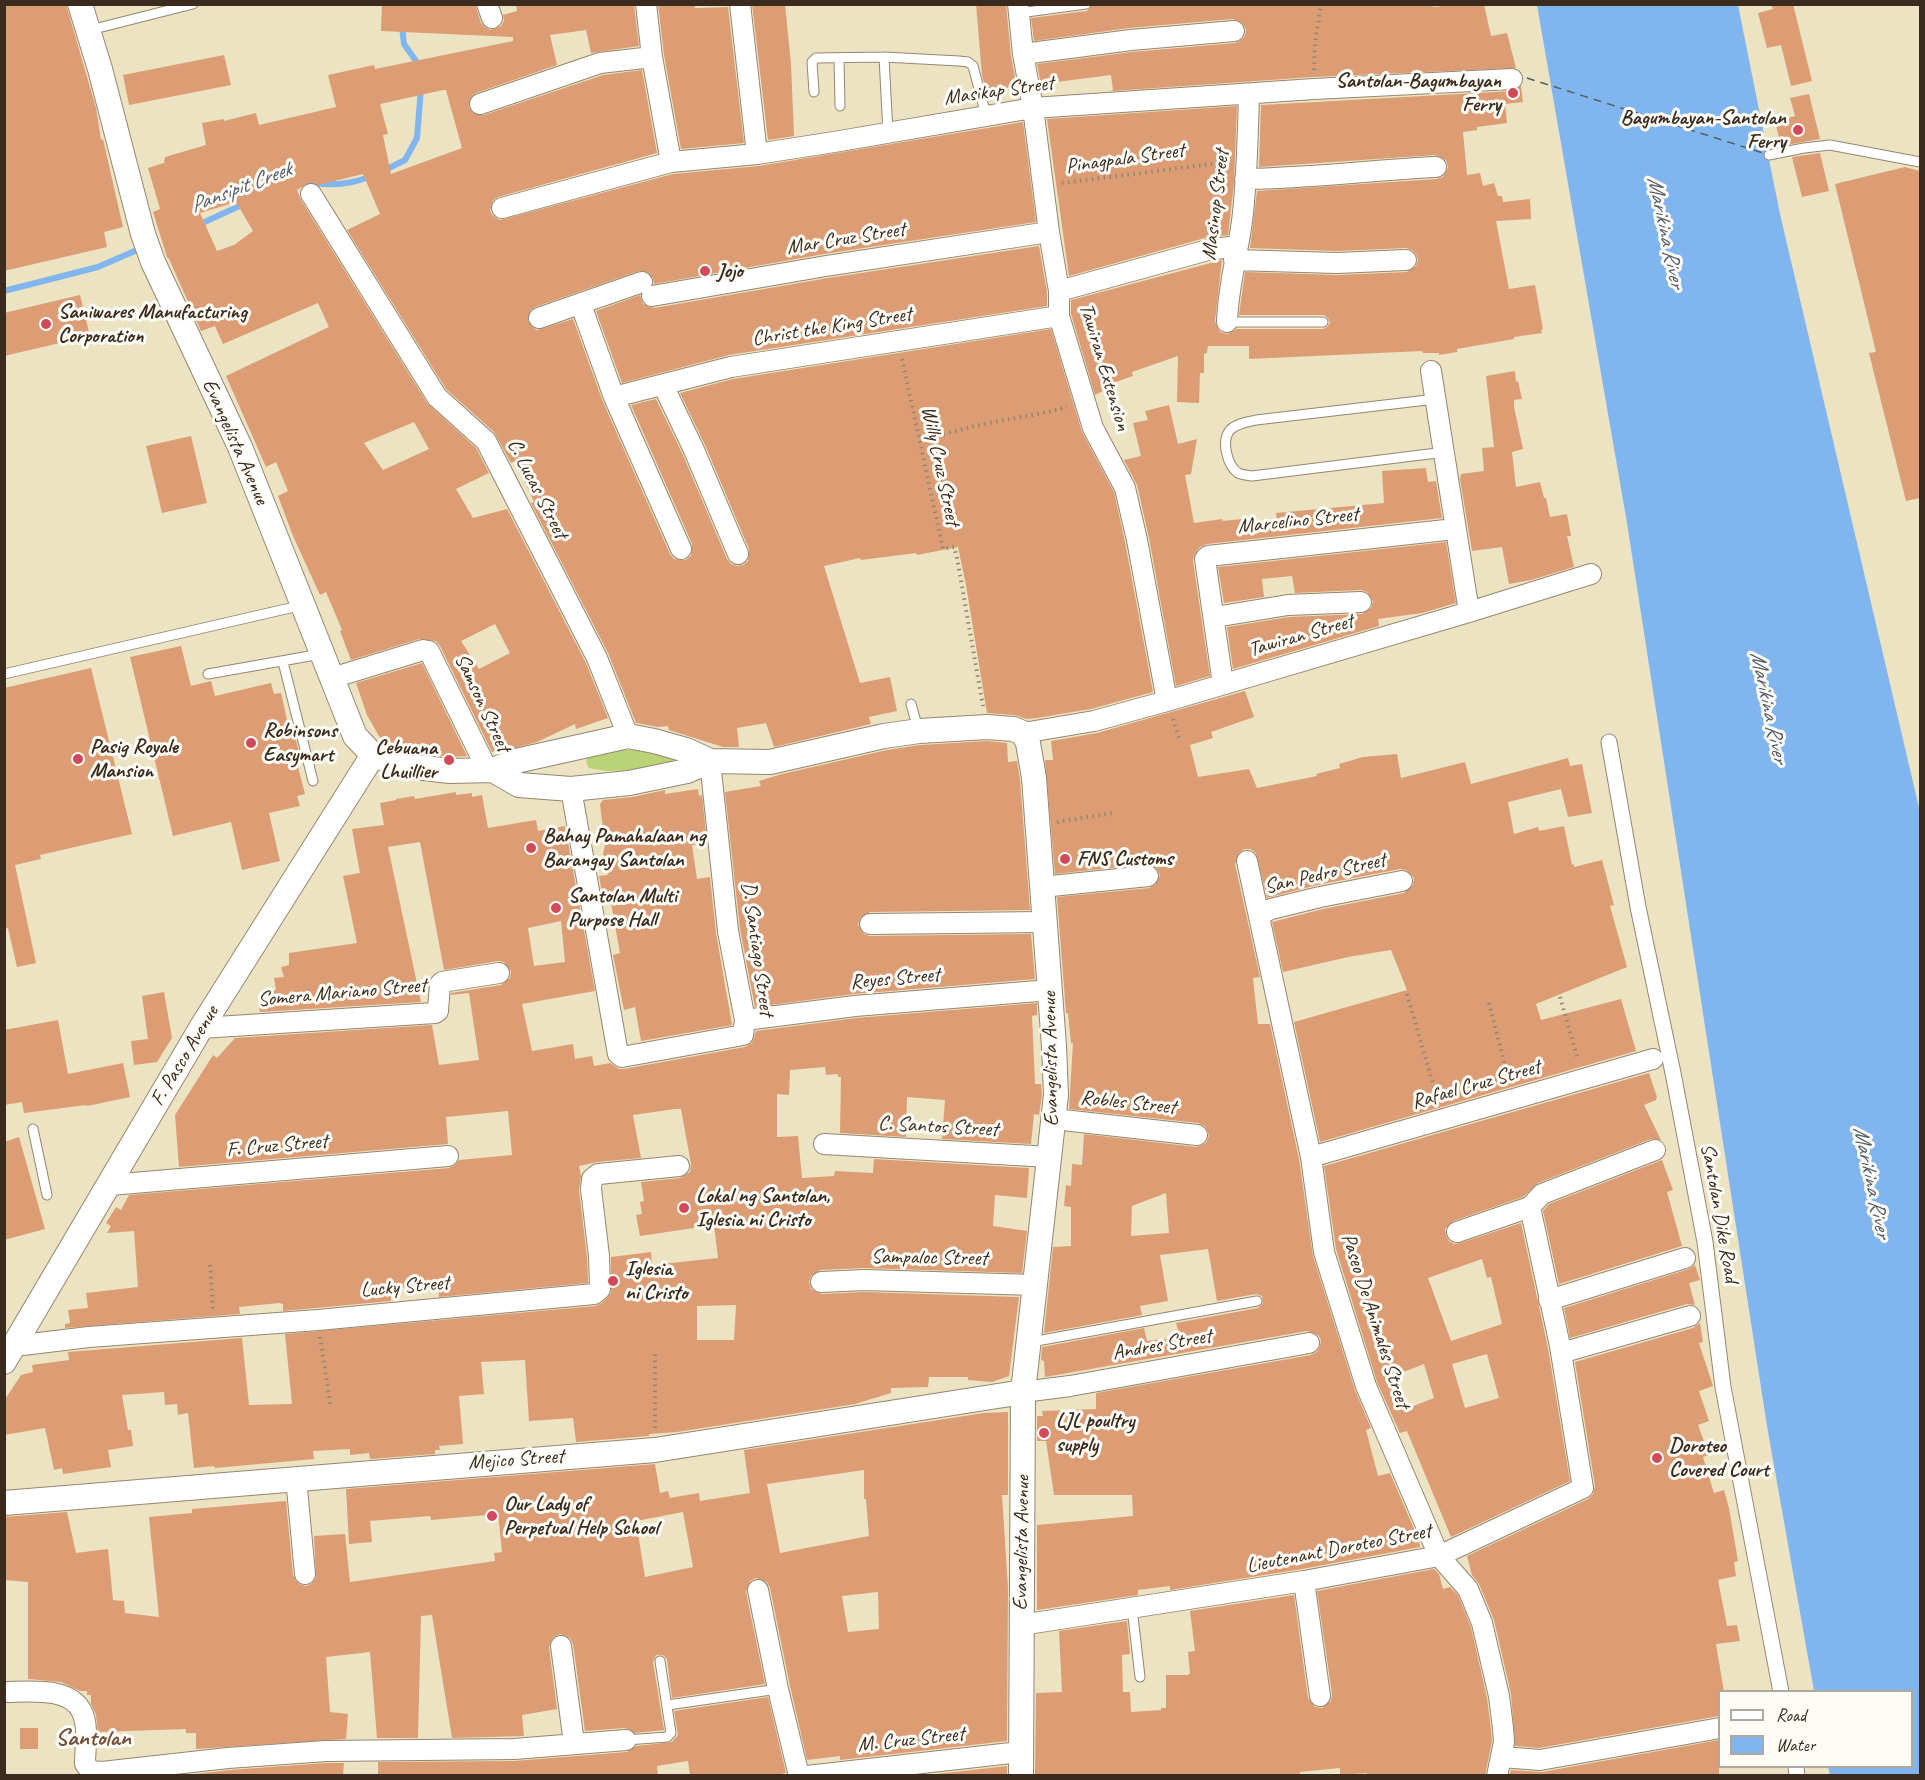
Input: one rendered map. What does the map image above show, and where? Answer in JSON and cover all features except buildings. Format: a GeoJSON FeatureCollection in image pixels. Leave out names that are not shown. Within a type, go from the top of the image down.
{"type":"FeatureCollection","features":[{"type":"Feature","properties":{"kind":"street","name":"Evangelista Avenue"},"geometry":{"type":"LineString","coordinates":[[80,4],[143,234],[153,262],[240,447],[355,736],[373,754],[407,766],[450,771],[491,771],[516,761],[628,736],[686,750],[710,761],[770,762],[884,736],[919,731],[987,727],[1013,729],[1023,733],[1031,755],[1038,825],[1056,1095],[1023,1392],[1021,1764]]}},
{"type":"Feature","properties":{"kind":"street"},"geometry":{"type":"LineString","coordinates":[[646,4],[652,57],[671,162]]}},
{"type":"Feature","properties":{"kind":"street"},"geometry":{"type":"LineString","coordinates":[[740,4],[757,154]]}},
{"type":"Feature","properties":{"kind":"street","name":"Tawiran Extension"},"geometry":{"type":"LineString","coordinates":[[1019,9],[1023,54],[1059,291],[1059,316],[1093,428],[1125,488],[1167,701]]}},
{"type":"Feature","properties":{"kind":"street"},"geometry":{"type":"LineString","coordinates":[[1023,54],[1234,30]]}},
{"type":"Feature","properties":{"kind":"street"},"geometry":{"type":"LineString","coordinates":[[480,104],[600,63],[652,57]]}},
{"type":"Feature","properties":{"kind":"street","name":"Masikap Street"},"geometry":{"type":"LineString","coordinates":[[502,208],[671,162],[757,154],[1033,108],[1314,88],[1512,79]]}},
{"type":"Feature","properties":{"kind":"street","name":"Masinop Street"},"geometry":{"type":"LineString","coordinates":[[1227,322],[1235,253],[1243,215],[1250,94]]}},
{"type":"Feature","properties":{"kind":"street"},"geometry":{"type":"LineString","coordinates":[[1245,179],[1293,178],[1436,167]]}},
{"type":"Feature","properties":{"kind":"street","name":"C. Lucas Street"},"geometry":{"type":"LineString","coordinates":[[312,194],[437,397],[486,441],[597,658],[628,736]]}},
{"type":"Feature","properties":{"kind":"street","name":"Mar Cruz Street"},"geometry":{"type":"LineString","coordinates":[[539,318],[647,289],[826,266],[1049,231]]}},
{"type":"Feature","properties":{"kind":"street"},"geometry":{"type":"LineString","coordinates":[[1059,291],[1208,250],[1337,263],[1406,260]]}},
{"type":"Feature","properties":{"kind":"street"},"geometry":{"type":"LineString","coordinates":[[581,305],[614,397],[681,549]]}},
{"type":"Feature","properties":{"kind":"street","name":"Christ the King Street"},"geometry":{"type":"LineString","coordinates":[[614,397],[731,367],[1059,316]]}},
{"type":"Feature","properties":{"kind":"street"},"geometry":{"type":"LineString","coordinates":[[1431,372],[1469,612]]}},
{"type":"Feature","properties":{"kind":"street"},"geometry":{"type":"LineString","coordinates":[[663,385],[694,450],[738,554]]}},
{"type":"Feature","properties":{"kind":"street","name":"Marcelino Street"},"geometry":{"type":"LineString","coordinates":[[1223,684],[1205,559],[1208,556],[1455,529]]}},
{"type":"Feature","properties":{"kind":"street","name":"Tawiran Street"},"geometry":{"type":"LineString","coordinates":[[1023,733],[1095,721],[1167,701],[1591,574]]}},
{"type":"Feature","properties":{"kind":"street"},"geometry":{"type":"LineString","coordinates":[[1215,617],[1288,605],[1361,602]]}},
{"type":"Feature","properties":{"kind":"street","name":"Samson Street"},"geometry":{"type":"LineString","coordinates":[[332,678],[423,650],[429,651],[491,771]]}},
{"type":"Feature","properties":{"kind":"street","name":"Santolan Dike Road"},"geometry":{"type":"LineString","coordinates":[[1609,742],[1638,907],[1705,1242],[1723,1387],[1781,1690]]}},
{"type":"Feature","properties":{"kind":"street","name":"F. Pasco Avenue"},"geometry":{"type":"LineString","coordinates":[[9,1354],[201,1029],[373,754]]}},
{"type":"Feature","properties":{"kind":"street"},"geometry":{"type":"LineString","coordinates":[[516,761],[519,785]]}},
{"type":"Feature","properties":{"kind":"street","name":"Evangelista Avenue"},"geometry":{"type":"LineString","coordinates":[[491,771],[519,785],[571,789],[629,783],[687,771],[710,761]]}},
{"type":"Feature","properties":{"kind":"street","name":"D. Santiago Street"},"geometry":{"type":"LineString","coordinates":[[571,789],[618,1054],[622,1057],[743,1035],[745,1020],[728,931],[710,761]]}},
{"type":"Feature","properties":{"kind":"street","name":"Paseo De Animales Street"},"geometry":{"type":"LineString","coordinates":[[1247,861],[1311,1157],[1324,1252],[1362,1374],[1439,1556],[1468,1589],[1482,1623],[1502,1717],[1504,1742],[1500,1767]]}},
{"type":"Feature","properties":{"kind":"street"},"geometry":{"type":"LineString","coordinates":[[1042,887],[1148,876]]}},
{"type":"Feature","properties":{"kind":"street","name":"San Pedro Street"},"geometry":{"type":"LineString","coordinates":[[1259,915],[1271,909],[1310,899],[1402,881]]}},
{"type":"Feature","properties":{"kind":"street"},"geometry":{"type":"LineString","coordinates":[[870,924],[1044,922]]}},
{"type":"Feature","properties":{"kind":"street","name":"Somera Mariano Street"},"geometry":{"type":"LineString","coordinates":[[201,1029],[435,1013],[438,1011],[442,982],[499,973]]}},
{"type":"Feature","properties":{"kind":"street","name":"Reyes Street"},"geometry":{"type":"LineString","coordinates":[[745,1020],[855,1006],[1050,990]]}},
{"type":"Feature","properties":{"kind":"street","name":"Rafael Cruz Street"},"geometry":{"type":"LineString","coordinates":[[1311,1157],[1653,1059]]}},
{"type":"Feature","properties":{"kind":"street","name":"Robles Street"},"geometry":{"type":"LineString","coordinates":[[1054,1119],[1197,1135]]}},
{"type":"Feature","properties":{"kind":"street","name":"C. Santos Street"},"geometry":{"type":"LineString","coordinates":[[824,1144],[1050,1157]]}},
{"type":"Feature","properties":{"kind":"street"},"geometry":{"type":"LineString","coordinates":[[1457,1233],[1530,1207],[1542,1194],[1655,1150]]}},
{"type":"Feature","properties":{"kind":"street","name":"F. Cruz Street"},"geometry":{"type":"LineString","coordinates":[[110,1185],[448,1156]]}},
{"type":"Feature","properties":{"kind":"street","name":"Lucky Street"},"geometry":{"type":"LineString","coordinates":[[9,1354],[89,1337],[318,1320],[594,1294],[600,1289],[592,1179],[598,1174],[679,1166]]}},
{"type":"Feature","properties":{"kind":"street","name":"Lieutenant Doroteo Street"},"geometry":{"type":"LineString","coordinates":[[1021,1625],[1304,1581],[1439,1556],[1583,1488],[1561,1353],[1530,1207]]}},
{"type":"Feature","properties":{"kind":"street"},"geometry":{"type":"LineString","coordinates":[[1549,1300],[1685,1258]]}},
{"type":"Feature","properties":{"kind":"street","name":"Sampaloc Street"},"geometry":{"type":"LineString","coordinates":[[821,1282],[864,1280],[1036,1285]]}},
{"type":"Feature","properties":{"kind":"street"},"geometry":{"type":"LineString","coordinates":[[1561,1353],[1690,1316]]}},
{"type":"Feature","properties":{"kind":"street","name":"Andres Street"},"geometry":{"type":"LineString","coordinates":[[1023,1392],[1070,1386],[1309,1343]]}},
{"type":"Feature","properties":{"kind":"street","name":"Mejico Street"},"geometry":{"type":"LineString","coordinates":[[4,1503],[655,1450],[1023,1392]]}},
{"type":"Feature","properties":{"kind":"street"},"geometry":{"type":"LineString","coordinates":[[296,1478],[305,1574]]}},
{"type":"Feature","properties":{"kind":"street"},"geometry":{"type":"LineString","coordinates":[[1304,1581],[1320,1696]]}},
{"type":"Feature","properties":{"kind":"street"},"geometry":{"type":"LineString","coordinates":[[758,1590],[799,1776]]}},
{"type":"Feature","properties":{"kind":"street"},"geometry":{"type":"LineString","coordinates":[[561,1646],[574,1743]]}},
{"type":"Feature","properties":{"kind":"street"},"geometry":{"type":"LineString","coordinates":[[4,1692],[39,1691],[61,1695],[76,1703],[83,1714],[86,1736],[85,1764],[92,1771],[102,1772],[326,1751],[514,1749],[626,1740]]}},
{"type":"Feature","properties":{"kind":"street"},"geometry":{"type":"LineString","coordinates":[[1500,1767],[1718,1728]]}},
{"type":"Feature","properties":{"kind":"street","name":"M. Cruz Street"},"geometry":{"type":"LineString","coordinates":[[807,1776],[1021,1764]]}},
{"type":"Feature","properties":{"kind":"lane"},"geometry":{"type":"LineString","coordinates":[[88,31],[193,4]]}},
{"type":"Feature","properties":{"kind":"lane"},"geometry":{"type":"LineString","coordinates":[[1019,9],[1086,4]]}},
{"type":"Feature","properties":{"kind":"lane"},"geometry":{"type":"LineString","coordinates":[[884,57],[888,133]]}},
{"type":"Feature","properties":{"kind":"lane"},"geometry":{"type":"LineString","coordinates":[[814,92],[812,62],[816,58],[884,57],[969,62],[974,66],[986,115]]}},
{"type":"Feature","properties":{"kind":"lane"},"geometry":{"type":"LineString","coordinates":[[839,58],[840,106]]}},
{"type":"Feature","properties":{"kind":"lane"},"geometry":{"type":"LineString","coordinates":[[1770,155],[1830,145],[1920,162]]}},
{"type":"Feature","properties":{"kind":"lane"},"geometry":{"type":"LineString","coordinates":[[1227,322],[1246,324],[1323,322]]}},
{"type":"Feature","properties":{"kind":"lane"},"geometry":{"type":"LineString","coordinates":[[1436,399],[1256,420],[1239,424],[1229,431],[1226,441],[1227,457],[1232,467],[1240,474],[1252,476],[1445,452]]}},
{"type":"Feature","properties":{"kind":"lane"},"geometry":{"type":"LineString","coordinates":[[4,674],[304,605]]}},
{"type":"Feature","properties":{"kind":"lane"},"geometry":{"type":"LineString","coordinates":[[208,674],[323,654]]}},
{"type":"Feature","properties":{"kind":"lane"},"geometry":{"type":"LineString","coordinates":[[283,662],[313,780]]}},
{"type":"Feature","properties":{"kind":"lane"},"geometry":{"type":"LineString","coordinates":[[911,704],[919,731]]}},
{"type":"Feature","properties":{"kind":"lane"},"geometry":{"type":"LineString","coordinates":[[33,1129],[47,1195]]}},
{"type":"Feature","properties":{"kind":"lane"},"geometry":{"type":"LineString","coordinates":[[1029,1342],[1257,1301]]}},
{"type":"Feature","properties":{"kind":"lane"},"geometry":{"type":"LineString","coordinates":[[1132,1608],[1140,1677]]}},
{"type":"Feature","properties":{"kind":"lane"},"geometry":{"type":"LineString","coordinates":[[626,1740],[667,1737],[671,1734],[660,1661]]}},
{"type":"Feature","properties":{"kind":"lane"},"geometry":{"type":"LineString","coordinates":[[668,1705],[778,1689]]}},
{"type":"Feature","properties":{"kind":"path"},"geometry":{"type":"LineString","coordinates":[[1314,88],[1321,4]]}},
{"type":"Feature","properties":{"kind":"path","name":"Pinagpala Street"},"geometry":{"type":"LineString","coordinates":[[1043,186],[1247,159]]}},
{"type":"Feature","properties":{"kind":"path","name":"Willy Cruz Street"},"geometry":{"type":"LineString","coordinates":[[898,340],[943,549],[954,547],[957,558],[987,727]]}},
{"type":"Feature","properties":{"kind":"path"},"geometry":{"type":"LineString","coordinates":[[920,439],[984,424],[1047,413],[1085,402]]}},
{"type":"Feature","properties":{"kind":"path"},"geometry":{"type":"LineString","coordinates":[[1038,825],[1114,813]]}},
{"type":"Feature","properties":{"kind":"path"},"geometry":{"type":"LineString","coordinates":[[1407,994],[1444,1119]]}},
{"type":"Feature","properties":{"kind":"path"},"geometry":{"type":"LineString","coordinates":[[1560,997],[1584,1079]]}},
{"type":"Feature","properties":{"kind":"path"},"geometry":{"type":"LineString","coordinates":[[1489,1004],[1514,1099]]}},
{"type":"Feature","properties":{"kind":"path"},"geometry":{"type":"LineString","coordinates":[[210,1265],[214,1328]]}},
{"type":"Feature","properties":{"kind":"path"},"geometry":{"type":"LineString","coordinates":[[318,1320],[331,1408]]}},
{"type":"Feature","properties":{"kind":"path"},"geometry":{"type":"LineString","coordinates":[[655,1354],[655,1450]]}},
{"type":"Feature","properties":{"kind":"green space"},"geometry":{"type":"Polygon","coordinates":[[[619,750],[653,750],[673,759],[671,767],[664,770],[606,771],[589,768],[586,763],[588,756],[619,750]]]}},
{"type":"Feature","properties":{"kind":"water","name":"Marikina River"},"geometry":{"type":"Polygon","coordinates":[[[1537,5],[1738,5],[1780,214],[1920,812],[1920,1775],[1830,1775],[1828,1768],[1913,1768],[1913,1690],[1814,1690],[1767,1426],[1627,523],[1537,5]]]}},
{"type":"Feature","properties":{"kind":"waterway","name":"Pansipit Creek"},"geometry":{"type":"LineString","coordinates":[[402,27],[404,44],[421,68]]}},
{"type":"Feature","properties":{"kind":"waterway","name":"Pansipit Creek"},"geometry":{"type":"LineString","coordinates":[[383,171],[405,160],[417,138],[421,87]]}},
{"type":"Feature","properties":{"kind":"waterway","name":"Pansipit Creek"},"geometry":{"type":"LineString","coordinates":[[302,181],[337,184],[354,182],[371,176]]}},
{"type":"Feature","properties":{"kind":"waterway","name":"Pansipit Creek"},"geometry":{"type":"LineString","coordinates":[[198,225],[246,203]]}},
{"type":"Feature","properties":{"kind":"waterway","name":"Pansipit Creek"},"geometry":{"type":"LineString","coordinates":[[4,291],[98,267],[144,247]]}},
{"type":"Feature","properties":{"kind":"ferry route"},"geometry":{"type":"LineString","coordinates":[[1527,78],[1766,154]]}},
{"type":"Feature","properties":{"kind":"place","name":"Santolan-Bagumbayan Ferry"},"geometry":{"type":"Point","coordinates":[1513,93]}},
{"type":"Feature","properties":{"kind":"place","name":"Bagumbayan-Santolan Ferry"},"geometry":{"type":"Point","coordinates":[1798,130]}},
{"type":"Feature","properties":{"kind":"place","name":"Jojo"},"geometry":{"type":"Point","coordinates":[705,271]}},
{"type":"Feature","properties":{"kind":"place","name":"Saniwares Manufacturing Corporation"},"geometry":{"type":"Point","coordinates":[46,324]}},
{"type":"Feature","properties":{"kind":"place","name":"Robinsons Easymart"},"geometry":{"type":"Point","coordinates":[251,743]}},
{"type":"Feature","properties":{"kind":"place","name":"Pasig Royale Mansion"},"geometry":{"type":"Point","coordinates":[78,759]}},
{"type":"Feature","properties":{"kind":"place","name":"Cebuana Lhuillier"},"geometry":{"type":"Point","coordinates":[449,760]}},
{"type":"Feature","properties":{"kind":"place","name":"Bahay Pamahalaan ng Barangay Santolan"},"geometry":{"type":"Point","coordinates":[531,848]}},
{"type":"Feature","properties":{"kind":"place","name":"FNS Customs"},"geometry":{"type":"Point","coordinates":[1065,859]}},
{"type":"Feature","properties":{"kind":"place","name":"Santolan Multi Purpose Hall"},"geometry":{"type":"Point","coordinates":[556,908]}},
{"type":"Feature","properties":{"kind":"place","name":"Lokal ng Santolan, Iglesia ni Cristo"},"geometry":{"type":"Point","coordinates":[684,1208]}},
{"type":"Feature","properties":{"kind":"place","name":"Iglesia ni Cristo"},"geometry":{"type":"Point","coordinates":[613,1281]}},
{"type":"Feature","properties":{"kind":"place","name":"LJL poultry supply"},"geometry":{"type":"Point","coordinates":[1044,1433]}},
{"type":"Feature","properties":{"kind":"place","name":"Doroteo Covered Court"},"geometry":{"type":"Point","coordinates":[1657,1458]}},
{"type":"Feature","properties":{"kind":"place","name":"Our Lady of Perpetual Help School"},"geometry":{"type":"Point","coordinates":[492,1516]}},
{"type":"Feature","properties":{"kind":"district","name":"Santolan"},"geometry":{"type":"Point","coordinates":[93,1739]}}]}
